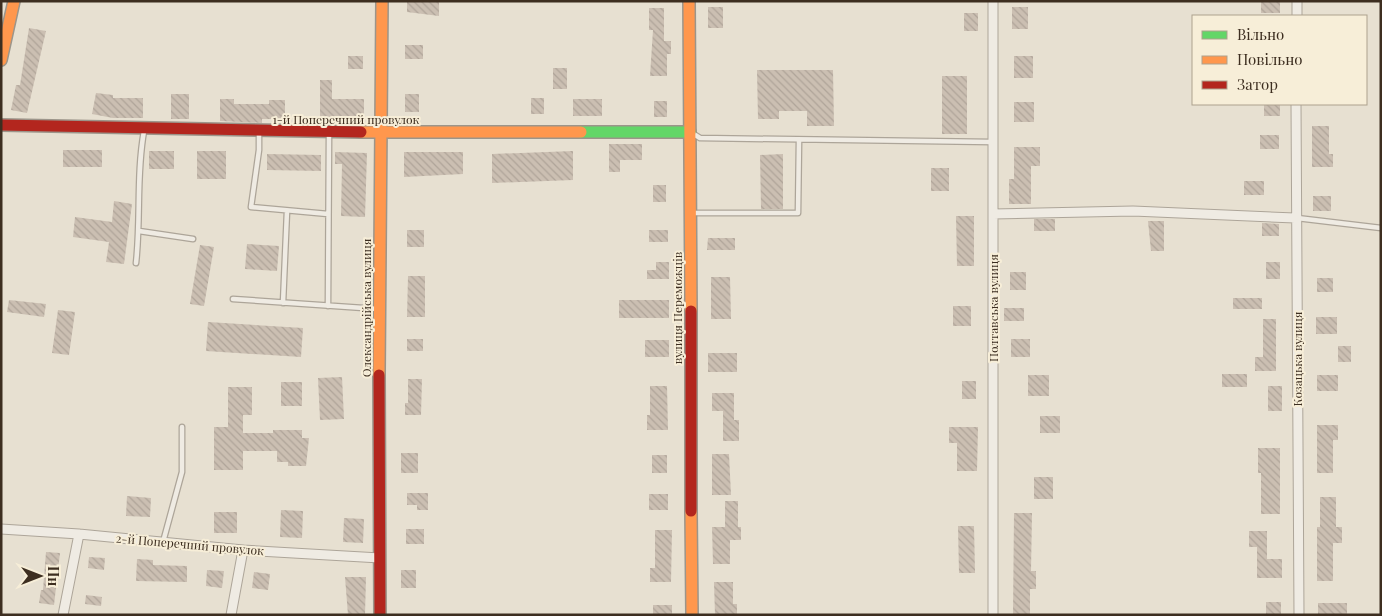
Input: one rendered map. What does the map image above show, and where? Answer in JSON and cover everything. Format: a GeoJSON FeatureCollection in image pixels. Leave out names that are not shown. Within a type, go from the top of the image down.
{"type":"FeatureCollection","features":[{"type":"Feature","properties":{"kind":"street"},"geometry":{"type":"LineString","coordinates":[[1,60],[14,1]]}},
{"type":"Feature","properties":{"kind":"street","name":"Олександрійська вулиця"},"geometry":{"type":"LineString","coordinates":[[380,615],[379,309],[382,1]]}},
{"type":"Feature","properties":{"kind":"street","name":"вулиця Переможців"},"geometry":{"type":"LineString","coordinates":[[689,1],[692,615]]}},
{"type":"Feature","properties":{"kind":"street","name":"Полтавська вулиця"},"geometry":{"type":"LineString","coordinates":[[993,1],[993,615]]}},
{"type":"Feature","properties":{"kind":"street"},"geometry":{"type":"LineString","coordinates":[[1297,1],[1297,15]]}},
{"type":"Feature","properties":{"kind":"street","name":"Козацька вулиця"},"geometry":{"type":"LineString","coordinates":[[1296,105],[1295,218],[1299,615]]}},
{"type":"Feature","properties":{"kind":"street","name":"1-й Поперечний провулок"},"geometry":{"type":"LineString","coordinates":[[1,125],[144,131],[381,134],[690,132]]}},
{"type":"Feature","properties":{"kind":"street"},"geometry":{"type":"LineString","coordinates":[[993,214],[1133,210],[1295,218]]}},
{"type":"Feature","properties":{"kind":"street","name":"2-й Поперечний провулок"},"geometry":{"type":"LineString","coordinates":[[1,529],[79,534],[243,550],[380,558]]}},
{"type":"Feature","properties":{"kind":"street"},"geometry":{"type":"LineString","coordinates":[[63,615],[79,534]]}},
{"type":"Feature","properties":{"kind":"street"},"geometry":{"type":"LineString","coordinates":[[231,615],[243,550]]}},
{"type":"Feature","properties":{"kind":"lane"},"geometry":{"type":"LineString","coordinates":[[136,263],[139,231],[137,189],[144,131]]}},
{"type":"Feature","properties":{"kind":"lane"},"geometry":{"type":"LineString","coordinates":[[259,132],[259,150],[251,207],[328,214]]}},
{"type":"Feature","properties":{"kind":"lane"},"geometry":{"type":"LineString","coordinates":[[690,132],[700,138],[992,142]]}},
{"type":"Feature","properties":{"kind":"lane"},"geometry":{"type":"LineString","coordinates":[[328,306],[329,133]]}},
{"type":"Feature","properties":{"kind":"lane"},"geometry":{"type":"LineString","coordinates":[[691,213],[798,213],[799,140]]}},
{"type":"Feature","properties":{"kind":"lane"},"geometry":{"type":"LineString","coordinates":[[283,302],[287,211]]}},
{"type":"Feature","properties":{"kind":"lane"},"geometry":{"type":"LineString","coordinates":[[1295,218],[1381,228]]}},
{"type":"Feature","properties":{"kind":"lane"},"geometry":{"type":"LineString","coordinates":[[139,231],[193,239]]}},
{"type":"Feature","properties":{"kind":"lane"},"geometry":{"type":"LineString","coordinates":[[233,299],[379,309]]}},
{"type":"Feature","properties":{"kind":"lane"},"geometry":{"type":"LineString","coordinates":[[163,542],[182,472],[182,427]]}},
{"type":"Feature","properties":{"kind":"building"},"geometry":{"type":"Polygon","coordinates":[[[407,1],[439,1],[439,16],[407,12],[407,1]]]}},
{"type":"Feature","properties":{"kind":"building"},"geometry":{"type":"Polygon","coordinates":[[[1261,1],[1280,1],[1280,13],[1261,13],[1261,1]]]}},
{"type":"Feature","properties":{"kind":"building"},"geometry":{"type":"Polygon","coordinates":[[[708,7],[723,7],[723,28],[708,28],[708,7]]]}},
{"type":"Feature","properties":{"kind":"building"},"geometry":{"type":"Polygon","coordinates":[[[1012,7],[1028,7],[1028,29],[1012,29],[1012,7]]]}},
{"type":"Feature","properties":{"kind":"building"},"geometry":{"type":"Polygon","coordinates":[[[649,8],[664,8],[664,41],[671,41],[671,54],[667,54],[667,76],[650,76],[653,30],[649,30],[649,8]]]}},
{"type":"Feature","properties":{"kind":"building"},"geometry":{"type":"Polygon","coordinates":[[[964,13],[978,13],[978,31],[964,31],[964,13]]]}},
{"type":"Feature","properties":{"kind":"building"},"geometry":{"type":"Polygon","coordinates":[[[29,28],[46,31],[27,113],[11,110],[16,85],[20,85],[29,28]]]}},
{"type":"Feature","properties":{"kind":"building"},"geometry":{"type":"Polygon","coordinates":[[[405,45],[423,45],[423,59],[405,59],[405,45]]]}},
{"type":"Feature","properties":{"kind":"building"},"geometry":{"type":"Polygon","coordinates":[[[348,56],[363,56],[363,69],[348,69],[348,56]]]}},
{"type":"Feature","properties":{"kind":"building"},"geometry":{"type":"Polygon","coordinates":[[[1014,56],[1033,56],[1033,78],[1014,78],[1014,56]]]}},
{"type":"Feature","properties":{"kind":"building"},"geometry":{"type":"Polygon","coordinates":[[[553,68],[567,68],[567,89],[553,89],[553,68]]]}},
{"type":"Feature","properties":{"kind":"building"},"geometry":{"type":"Polygon","coordinates":[[[757,70],[833,70],[834,126],[807,126],[807,111],[779,111],[779,119],[758,119],[757,70]]]}},
{"type":"Feature","properties":{"kind":"building"},"geometry":{"type":"Polygon","coordinates":[[[942,76],[967,76],[967,134],[942,134],[942,76]]]}},
{"type":"Feature","properties":{"kind":"building"},"geometry":{"type":"Polygon","coordinates":[[[320,80],[332,80],[332,99],[364,99],[364,118],[320,119],[320,80]]]}},
{"type":"Feature","properties":{"kind":"building"},"geometry":{"type":"Polygon","coordinates":[[[96,93],[113,95],[113,98],[143,98],[143,118],[113,118],[92,114],[96,93]]]}},
{"type":"Feature","properties":{"kind":"building"},"geometry":{"type":"Polygon","coordinates":[[[171,94],[189,94],[189,119],[171,119],[171,94]]]}},
{"type":"Feature","properties":{"kind":"building"},"geometry":{"type":"Polygon","coordinates":[[[405,94],[419,94],[419,112],[405,112],[405,94]]]}},
{"type":"Feature","properties":{"kind":"building"},"geometry":{"type":"Polygon","coordinates":[[[531,98],[544,98],[544,114],[531,114],[531,98]]]}},
{"type":"Feature","properties":{"kind":"building"},"geometry":{"type":"Polygon","coordinates":[[[220,99],[234,99],[234,104],[269,104],[269,100],[285,100],[285,119],[262,119],[262,123],[220,121],[220,99]]]}},
{"type":"Feature","properties":{"kind":"building"},"geometry":{"type":"Polygon","coordinates":[[[573,99],[602,99],[602,116],[573,116],[573,99]]]}},
{"type":"Feature","properties":{"kind":"building"},"geometry":{"type":"Polygon","coordinates":[[[654,101],[667,101],[667,117],[654,117],[654,101]]]}},
{"type":"Feature","properties":{"kind":"building"},"geometry":{"type":"Polygon","coordinates":[[[1014,102],[1034,102],[1034,122],[1014,122],[1014,102]]]}},
{"type":"Feature","properties":{"kind":"building"},"geometry":{"type":"Polygon","coordinates":[[[1264,105],[1280,105],[1280,116],[1264,116],[1264,105]]]}},
{"type":"Feature","properties":{"kind":"building"},"geometry":{"type":"Polygon","coordinates":[[[1312,126],[1329,126],[1329,154],[1333,154],[1333,167],[1312,167],[1312,126]]]}},
{"type":"Feature","properties":{"kind":"building"},"geometry":{"type":"Polygon","coordinates":[[[1260,135],[1279,135],[1279,149],[1260,149],[1260,135]]]}},
{"type":"Feature","properties":{"kind":"building"},"geometry":{"type":"Polygon","coordinates":[[[609,144],[642,144],[642,160],[620,160],[620,172],[609,172],[609,144]]]}},
{"type":"Feature","properties":{"kind":"building"},"geometry":{"type":"Polygon","coordinates":[[[1014,147],[1040,147],[1040,166],[1031,166],[1031,204],[1009,204],[1009,179],[1014,179],[1014,147]]]}},
{"type":"Feature","properties":{"kind":"building"},"geometry":{"type":"Polygon","coordinates":[[[63,150],[102,150],[102,167],[63,167],[63,150]]]}},
{"type":"Feature","properties":{"kind":"building"},"geometry":{"type":"Polygon","coordinates":[[[149,151],[174,151],[174,169],[149,169],[149,151]]]}},
{"type":"Feature","properties":{"kind":"building"},"geometry":{"type":"Polygon","coordinates":[[[197,151],[226,151],[226,179],[197,179],[197,151]]]}},
{"type":"Feature","properties":{"kind":"building"},"geometry":{"type":"Polygon","coordinates":[[[573,151],[573,180],[492,183],[492,154],[573,151]]]}},
{"type":"Feature","properties":{"kind":"building"},"geometry":{"type":"Polygon","coordinates":[[[335,152],[367,153],[365,217],[341,216],[342,164],[335,164],[335,152]]]}},
{"type":"Feature","properties":{"kind":"building"},"geometry":{"type":"Polygon","coordinates":[[[404,152],[463,152],[463,174],[404,177],[404,152]]]}},
{"type":"Feature","properties":{"kind":"building"},"geometry":{"type":"Polygon","coordinates":[[[267,154],[321,155],[321,171],[267,170],[267,154]]]}},
{"type":"Feature","properties":{"kind":"building"},"geometry":{"type":"Polygon","coordinates":[[[783,154],[783,209],[761,209],[760,155],[783,154]]]}},
{"type":"Feature","properties":{"kind":"building"},"geometry":{"type":"Polygon","coordinates":[[[931,168],[949,168],[949,191],[931,191],[931,168]]]}},
{"type":"Feature","properties":{"kind":"building"},"geometry":{"type":"Polygon","coordinates":[[[1244,181],[1264,181],[1264,195],[1244,195],[1244,181]]]}},
{"type":"Feature","properties":{"kind":"building"},"geometry":{"type":"Polygon","coordinates":[[[653,185],[666,185],[666,202],[653,202],[653,185]]]}},
{"type":"Feature","properties":{"kind":"building"},"geometry":{"type":"Polygon","coordinates":[[[1313,196],[1331,196],[1331,211],[1313,211],[1313,196]]]}},
{"type":"Feature","properties":{"kind":"building"},"geometry":{"type":"Polygon","coordinates":[[[114,201],[132,204],[124,264],[106,262],[109,242],[73,237],[75,217],[112,222],[114,201]]]}},
{"type":"Feature","properties":{"kind":"building"},"geometry":{"type":"Polygon","coordinates":[[[956,216],[974,216],[974,266],[957,266],[956,216]]]}},
{"type":"Feature","properties":{"kind":"building"},"geometry":{"type":"Polygon","coordinates":[[[1034,219],[1055,219],[1055,231],[1034,231],[1034,219]]]}},
{"type":"Feature","properties":{"kind":"building"},"geometry":{"type":"Polygon","coordinates":[[[1148,221],[1164,221],[1164,251],[1151,251],[1148,221]]]}},
{"type":"Feature","properties":{"kind":"building"},"geometry":{"type":"Polygon","coordinates":[[[1262,223],[1279,224],[1279,236],[1262,236],[1262,223]]]}},
{"type":"Feature","properties":{"kind":"building"},"geometry":{"type":"Polygon","coordinates":[[[407,230],[424,230],[424,247],[407,247],[407,230]]]}},
{"type":"Feature","properties":{"kind":"building"},"geometry":{"type":"Polygon","coordinates":[[[649,230],[668,230],[668,242],[649,242],[649,230]]]}},
{"type":"Feature","properties":{"kind":"building"},"geometry":{"type":"Polygon","coordinates":[[[708,238],[735,238],[735,250],[707,250],[708,238]]]}},
{"type":"Feature","properties":{"kind":"building"},"geometry":{"type":"Polygon","coordinates":[[[247,244],[279,246],[277,271],[245,269],[247,244]]]}},
{"type":"Feature","properties":{"kind":"building"},"geometry":{"type":"Polygon","coordinates":[[[200,245],[214,247],[204,306],[190,304],[200,245]]]}},
{"type":"Feature","properties":{"kind":"building"},"geometry":{"type":"Polygon","coordinates":[[[656,262],[669,262],[669,279],[647,279],[647,270],[656,270],[656,262]]]}},
{"type":"Feature","properties":{"kind":"building"},"geometry":{"type":"Polygon","coordinates":[[[1266,262],[1280,262],[1280,279],[1266,279],[1266,262]]]}},
{"type":"Feature","properties":{"kind":"building"},"geometry":{"type":"Polygon","coordinates":[[[1010,272],[1026,272],[1026,290],[1010,290],[1010,272]]]}},
{"type":"Feature","properties":{"kind":"building"},"geometry":{"type":"Polygon","coordinates":[[[408,276],[425,276],[425,317],[407,317],[408,276]]]}},
{"type":"Feature","properties":{"kind":"building"},"geometry":{"type":"Polygon","coordinates":[[[711,277],[730,277],[731,319],[711,319],[711,277]]]}},
{"type":"Feature","properties":{"kind":"building"},"geometry":{"type":"Polygon","coordinates":[[[1317,278],[1333,278],[1333,292],[1317,292],[1317,278]]]}},
{"type":"Feature","properties":{"kind":"building"},"geometry":{"type":"Polygon","coordinates":[[[1233,298],[1262,298],[1262,309],[1233,309],[1233,298]]]}},
{"type":"Feature","properties":{"kind":"building"},"geometry":{"type":"Polygon","coordinates":[[[9,300],[46,304],[44,317],[7,312],[9,300]]]}},
{"type":"Feature","properties":{"kind":"building"},"geometry":{"type":"Polygon","coordinates":[[[619,300],[669,300],[669,318],[619,318],[619,300]]]}},
{"type":"Feature","properties":{"kind":"building"},"geometry":{"type":"Polygon","coordinates":[[[953,306],[971,306],[971,326],[953,326],[953,306]]]}},
{"type":"Feature","properties":{"kind":"building"},"geometry":{"type":"Polygon","coordinates":[[[1004,308],[1024,308],[1024,321],[1004,321],[1004,308]]]}},
{"type":"Feature","properties":{"kind":"building"},"geometry":{"type":"Polygon","coordinates":[[[58,310],[75,312],[69,355],[52,353],[58,310]]]}},
{"type":"Feature","properties":{"kind":"building"},"geometry":{"type":"Polygon","coordinates":[[[1316,317],[1337,317],[1337,334],[1316,334],[1316,317]]]}},
{"type":"Feature","properties":{"kind":"building"},"geometry":{"type":"Polygon","coordinates":[[[1263,319],[1276,319],[1276,371],[1255,371],[1255,357],[1263,357],[1263,319]]]}},
{"type":"Feature","properties":{"kind":"building"},"geometry":{"type":"Polygon","coordinates":[[[208,322],[303,328],[301,357],[206,351],[208,322]]]}},
{"type":"Feature","properties":{"kind":"building"},"geometry":{"type":"Polygon","coordinates":[[[407,339],[423,339],[423,351],[407,351],[407,339]]]}},
{"type":"Feature","properties":{"kind":"building"},"geometry":{"type":"Polygon","coordinates":[[[1011,339],[1030,339],[1030,357],[1011,357],[1011,339]]]}},
{"type":"Feature","properties":{"kind":"building"},"geometry":{"type":"Polygon","coordinates":[[[645,340],[669,340],[669,357],[645,357],[645,340]]]}},
{"type":"Feature","properties":{"kind":"building"},"geometry":{"type":"Polygon","coordinates":[[[1338,346],[1351,346],[1351,362],[1338,362],[1338,346]]]}},
{"type":"Feature","properties":{"kind":"building"},"geometry":{"type":"Polygon","coordinates":[[[708,353],[737,353],[737,372],[708,372],[708,353]]]}},
{"type":"Feature","properties":{"kind":"building"},"geometry":{"type":"Polygon","coordinates":[[[1222,374],[1247,374],[1247,387],[1222,387],[1222,374]]]}},
{"type":"Feature","properties":{"kind":"building"},"geometry":{"type":"Polygon","coordinates":[[[1028,375],[1049,375],[1049,396],[1028,396],[1028,375]]]}},
{"type":"Feature","properties":{"kind":"building"},"geometry":{"type":"Polygon","coordinates":[[[1317,375],[1338,375],[1338,391],[1317,391],[1317,375]]]}},
{"type":"Feature","properties":{"kind":"building"},"geometry":{"type":"Polygon","coordinates":[[[342,377],[344,419],[320,420],[318,378],[342,377]]]}},
{"type":"Feature","properties":{"kind":"building"},"geometry":{"type":"Polygon","coordinates":[[[408,379],[422,379],[421,415],[405,415],[405,403],[408,403],[408,379]]]}},
{"type":"Feature","properties":{"kind":"building"},"geometry":{"type":"Polygon","coordinates":[[[962,381],[976,381],[976,399],[962,399],[962,381]]]}},
{"type":"Feature","properties":{"kind":"building"},"geometry":{"type":"Polygon","coordinates":[[[281,382],[302,382],[302,406],[281,406],[281,382]]]}},
{"type":"Feature","properties":{"kind":"building"},"geometry":{"type":"Polygon","coordinates":[[[650,386],[667,386],[668,430],[647,430],[647,415],[650,415],[650,386]]]}},
{"type":"Feature","properties":{"kind":"building"},"geometry":{"type":"Polygon","coordinates":[[[1268,386],[1282,386],[1282,411],[1268,411],[1268,386]]]}},
{"type":"Feature","properties":{"kind":"building"},"geometry":{"type":"Polygon","coordinates":[[[228,387],[252,387],[252,415],[243,415],[243,433],[273,433],[273,430],[302,430],[302,438],[309,438],[306,466],[288,466],[288,462],[277,462],[277,451],[243,451],[243,470],[214,470],[214,427],[228,427],[228,387]]]}},
{"type":"Feature","properties":{"kind":"building"},"geometry":{"type":"Polygon","coordinates":[[[712,393],[734,393],[734,420],[739,420],[739,441],[723,441],[723,411],[712,411],[712,393]]]}},
{"type":"Feature","properties":{"kind":"building"},"geometry":{"type":"Polygon","coordinates":[[[1040,416],[1060,416],[1060,433],[1040,433],[1040,416]]]}},
{"type":"Feature","properties":{"kind":"building"},"geometry":{"type":"Polygon","coordinates":[[[1317,425],[1338,425],[1338,440],[1333,440],[1333,473],[1317,473],[1317,425]]]}},
{"type":"Feature","properties":{"kind":"building"},"geometry":{"type":"Polygon","coordinates":[[[949,427],[978,427],[977,471],[957,471],[957,443],[949,443],[949,427]]]}},
{"type":"Feature","properties":{"kind":"building"},"geometry":{"type":"Polygon","coordinates":[[[1258,448],[1280,448],[1280,514],[1261,514],[1261,473],[1258,473],[1258,448]]]}},
{"type":"Feature","properties":{"kind":"building"},"geometry":{"type":"Polygon","coordinates":[[[401,453],[418,453],[418,473],[401,473],[401,453]]]}},
{"type":"Feature","properties":{"kind":"building"},"geometry":{"type":"Polygon","coordinates":[[[712,454],[729,454],[731,495],[712,495],[712,454]]]}},
{"type":"Feature","properties":{"kind":"building"},"geometry":{"type":"Polygon","coordinates":[[[652,455],[667,455],[667,473],[652,473],[652,455]]]}},
{"type":"Feature","properties":{"kind":"building"},"geometry":{"type":"Polygon","coordinates":[[[1034,477],[1053,477],[1053,499],[1034,499],[1034,477]]]}},
{"type":"Feature","properties":{"kind":"building"},"geometry":{"type":"Polygon","coordinates":[[[407,493],[428,493],[428,510],[417,510],[417,505],[407,505],[407,493]]]}},
{"type":"Feature","properties":{"kind":"building"},"geometry":{"type":"Polygon","coordinates":[[[649,494],[668,494],[668,510],[649,510],[649,494]]]}},
{"type":"Feature","properties":{"kind":"building"},"geometry":{"type":"Polygon","coordinates":[[[127,496],[151,498],[150,517],[126,516],[127,496]]]}},
{"type":"Feature","properties":{"kind":"building"},"geometry":{"type":"Polygon","coordinates":[[[1320,497],[1336,497],[1336,527],[1342,527],[1342,543],[1333,543],[1333,581],[1317,581],[1317,527],[1320,527],[1320,497]]]}},
{"type":"Feature","properties":{"kind":"building"},"geometry":{"type":"Polygon","coordinates":[[[725,501],[738,501],[738,527],[741,527],[741,540],[730,540],[730,564],[713,564],[712,527],[725,527],[725,501]]]}},
{"type":"Feature","properties":{"kind":"building"},"geometry":{"type":"Polygon","coordinates":[[[281,510],[303,511],[302,538],[280,537],[281,510]]]}},
{"type":"Feature","properties":{"kind":"building"},"geometry":{"type":"Polygon","coordinates":[[[214,512],[237,512],[237,533],[214,533],[214,512]]]}},
{"type":"Feature","properties":{"kind":"building"},"geometry":{"type":"Polygon","coordinates":[[[1014,513],[1032,513],[1031,571],[1036,571],[1036,589],[1030,589],[1030,615],[1013,615],[1014,513]]]}},
{"type":"Feature","properties":{"kind":"building"},"geometry":{"type":"Polygon","coordinates":[[[344,518],[364,519],[363,543],[343,542],[344,518]]]}},
{"type":"Feature","properties":{"kind":"building"},"geometry":{"type":"Polygon","coordinates":[[[958,526],[974,526],[975,573],[959,573],[958,526]]]}},
{"type":"Feature","properties":{"kind":"building"},"geometry":{"type":"Polygon","coordinates":[[[406,529],[424,529],[424,544],[406,544],[406,529]]]}},
{"type":"Feature","properties":{"kind":"building"},"geometry":{"type":"Polygon","coordinates":[[[655,530],[672,530],[671,582],[650,582],[650,568],[655,568],[655,530]]]}},
{"type":"Feature","properties":{"kind":"building"},"geometry":{"type":"Polygon","coordinates":[[[1249,531],[1267,531],[1267,559],[1282,559],[1282,578],[1257,578],[1257,547],[1249,547],[1249,531]]]}},
{"type":"Feature","properties":{"kind":"building"},"geometry":{"type":"Polygon","coordinates":[[[46,552],[60,553],[54,605],[39,603],[41,590],[43,590],[46,552]]]}},
{"type":"Feature","properties":{"kind":"building"},"geometry":{"type":"Polygon","coordinates":[[[89,557],[105,558],[104,570],[88,568],[89,557]]]}},
{"type":"Feature","properties":{"kind":"building"},"geometry":{"type":"Polygon","coordinates":[[[137,559],[153,560],[153,565],[187,566],[187,582],[136,581],[137,559]]]}},
{"type":"Feature","properties":{"kind":"building"},"geometry":{"type":"Polygon","coordinates":[[[207,570],[224,571],[222,588],[206,586],[207,570]]]}},
{"type":"Feature","properties":{"kind":"building"},"geometry":{"type":"Polygon","coordinates":[[[401,570],[416,570],[416,588],[401,588],[401,570]]]}},
{"type":"Feature","properties":{"kind":"building"},"geometry":{"type":"Polygon","coordinates":[[[254,572],[270,574],[268,590],[252,588],[254,572]]]}},
{"type":"Feature","properties":{"kind":"building"},"geometry":{"type":"Polygon","coordinates":[[[345,577],[366,577],[365,615],[348,615],[345,577]]]}},
{"type":"Feature","properties":{"kind":"building"},"geometry":{"type":"Polygon","coordinates":[[[714,582],[733,582],[733,604],[737,604],[737,615],[715,615],[714,582]]]}},
{"type":"Feature","properties":{"kind":"building"},"geometry":{"type":"Polygon","coordinates":[[[86,595],[102,597],[101,606],[85,604],[86,595]]]}},
{"type":"Feature","properties":{"kind":"building"},"geometry":{"type":"Polygon","coordinates":[[[1266,602],[1281,602],[1281,615],[1266,615],[1266,602]]]}},
{"type":"Feature","properties":{"kind":"building"},"geometry":{"type":"Polygon","coordinates":[[[1318,603],[1347,603],[1347,615],[1318,615],[1318,603]]]}},
{"type":"Feature","properties":{"kind":"building"},"geometry":{"type":"Polygon","coordinates":[[[653,605],[672,605],[672,615],[653,615],[653,605]]]}},
{"type":"Feature","properties":{"kind":"traffic: fast"},"geometry":{"type":"LineString","coordinates":[[581,132],[690,132]]}},
{"type":"Feature","properties":{"kind":"traffic: slow"},"geometry":{"type":"LineString","coordinates":[[1,60],[14,1]]}},
{"type":"Feature","properties":{"kind":"traffic: slow"},"geometry":{"type":"LineString","coordinates":[[379,375],[382,1]]}},
{"type":"Feature","properties":{"kind":"traffic: slow"},"geometry":{"type":"LineString","coordinates":[[689,1],[691,311]]}},
{"type":"Feature","properties":{"kind":"traffic: slow"},"geometry":{"type":"LineString","coordinates":[[361,132],[581,132]]}},
{"type":"Feature","properties":{"kind":"traffic: slow"},"geometry":{"type":"LineString","coordinates":[[691,511],[692,615]]}},
{"type":"Feature","properties":{"kind":"traffic: jam"},"geometry":{"type":"LineString","coordinates":[[1,125],[361,132]]}},
{"type":"Feature","properties":{"kind":"traffic: jam"},"geometry":{"type":"LineString","coordinates":[[691,311],[691,511]]}},
{"type":"Feature","properties":{"kind":"traffic: jam"},"geometry":{"type":"LineString","coordinates":[[379,375],[380,615]]}}]}
